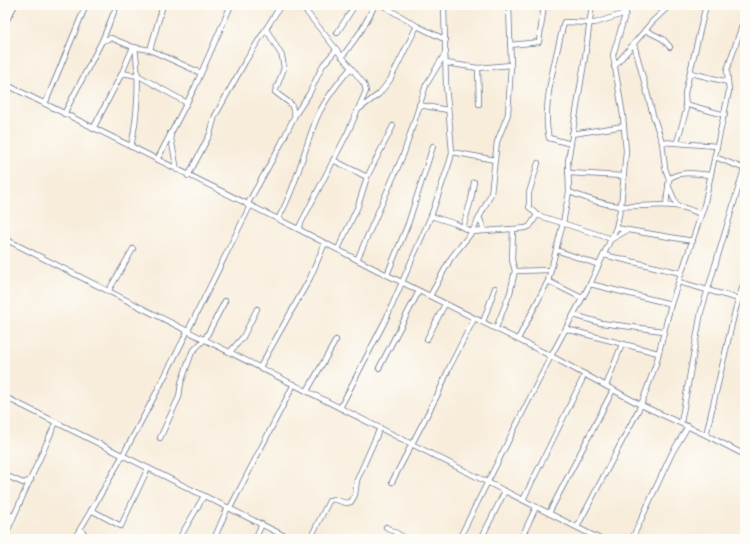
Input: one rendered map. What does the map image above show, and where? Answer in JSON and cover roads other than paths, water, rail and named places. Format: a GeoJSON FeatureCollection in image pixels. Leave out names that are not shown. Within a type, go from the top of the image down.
{"type":"FeatureCollection","features":[{"type":"Feature","properties":{"kind":"street"},"geometry":{"type":"LineString","coordinates":[[5,23],[15,5]]}},
{"type":"Feature","properties":{"kind":"street"},"geometry":{"type":"LineString","coordinates":[[45,104],[86,5]]}},
{"type":"Feature","properties":{"kind":"street"},"geometry":{"type":"LineString","coordinates":[[64,114],[102,41],[117,5]]}},
{"type":"Feature","properties":{"kind":"street"},"geometry":{"type":"LineString","coordinates":[[150,50],[163,5]]}},
{"type":"Feature","properties":{"kind":"street"},"geometry":{"type":"LineString","coordinates":[[157,160],[187,103],[231,5]]}},
{"type":"Feature","properties":{"kind":"street"},"geometry":{"type":"LineString","coordinates":[[188,176],[210,134],[216,116],[245,62],[280,5]]}},
{"type":"Feature","properties":{"kind":"street"},"geometry":{"type":"LineString","coordinates":[[298,229],[357,111],[365,94],[366,88],[300,5]]}},
{"type":"Feature","properties":{"kind":"street"},"geometry":{"type":"LineString","coordinates":[[337,33],[355,5]]}},
{"type":"Feature","properties":{"kind":"street"},"geometry":{"type":"LineString","coordinates":[[342,57],[361,30],[375,5]]}},
{"type":"Feature","properties":{"kind":"street"},"geometry":{"type":"LineString","coordinates":[[382,5],[417,26],[446,40]]}},
{"type":"Feature","properties":{"kind":"street"},"geometry":{"type":"LineString","coordinates":[[340,408],[386,319],[431,216],[450,161],[452,152],[446,86],[444,5]]}},
{"type":"Feature","properties":{"kind":"street"},"geometry":{"type":"LineString","coordinates":[[430,296],[451,258],[472,232],[480,219],[491,194],[497,142],[508,114],[511,65],[509,5]]}},
{"type":"Feature","properties":{"kind":"street"},"geometry":{"type":"LineString","coordinates":[[510,45],[539,42],[544,5]]}},
{"type":"Feature","properties":{"kind":"street"},"geometry":{"type":"LineString","coordinates":[[518,339],[548,281],[563,223],[569,192],[567,168],[592,5]]}},
{"type":"Feature","properties":{"kind":"street"},"geometry":{"type":"LineString","coordinates":[[459,539],[551,356],[590,284],[616,228],[621,206],[626,151],[624,126],[614,67],[613,50],[628,5]]}},
{"type":"Feature","properties":{"kind":"street"},"geometry":{"type":"LineString","coordinates":[[614,67],[645,30],[670,5]]}},
{"type":"Feature","properties":{"kind":"street"},"geometry":{"type":"LineString","coordinates":[[677,142],[681,123],[685,115],[685,93],[706,5]]}},
{"type":"Feature","properties":{"kind":"street"},"geometry":{"type":"LineString","coordinates":[[571,144],[549,138],[547,118],[549,91],[564,22],[590,23],[626,13]]}},
{"type":"Feature","properties":{"kind":"street"},"geometry":{"type":"LineString","coordinates":[[577,527],[641,405],[658,353],[671,304],[704,206],[729,91],[727,70],[728,64],[745,16]]}},
{"type":"Feature","properties":{"kind":"street"},"geometry":{"type":"LineString","coordinates":[[357,111],[379,94],[390,80],[417,26]]}},
{"type":"Feature","properties":{"kind":"street"},"geometry":{"type":"LineString","coordinates":[[266,29],[282,56],[284,68],[275,92],[291,104],[295,114]]}},
{"type":"Feature","properties":{"kind":"street"},"geometry":{"type":"LineString","coordinates":[[645,30],[666,41],[670,47]]}},
{"type":"Feature","properties":{"kind":"street"},"geometry":{"type":"LineString","coordinates":[[102,41],[111,38],[134,47],[150,50],[201,73]]}},
{"type":"Feature","properties":{"kind":"street"},"geometry":{"type":"LineString","coordinates":[[634,44],[653,115],[662,142],[665,168],[669,179],[666,206]]}},
{"type":"Feature","properties":{"kind":"street"},"geometry":{"type":"LineString","coordinates":[[93,129],[134,47]]}},
{"type":"Feature","properties":{"kind":"street"},"geometry":{"type":"LineString","coordinates":[[130,147],[135,127],[139,76],[134,47]]}},
{"type":"Feature","properties":{"kind":"street"},"geometry":{"type":"LineString","coordinates":[[74,539],[122,454],[188,331],[295,114],[309,94],[323,65],[336,50]]}},
{"type":"Feature","properties":{"kind":"street"},"geometry":{"type":"LineString","coordinates":[[357,260],[404,153],[426,85],[446,52]]}},
{"type":"Feature","properties":{"kind":"street"},"geometry":{"type":"LineString","coordinates":[[446,63],[478,68],[511,65]]}},
{"type":"Feature","properties":{"kind":"street"},"geometry":{"type":"LineString","coordinates":[[478,68],[479,104]]}},
{"type":"Feature","properties":{"kind":"street"},"geometry":{"type":"LineString","coordinates":[[278,219],[291,193],[314,124],[334,89],[350,69]]}},
{"type":"Feature","properties":{"kind":"street"},"geometry":{"type":"LineString","coordinates":[[122,73],[139,76],[187,103]]}},
{"type":"Feature","properties":{"kind":"street"},"geometry":{"type":"LineString","coordinates":[[691,73],[728,82]]}},
{"type":"Feature","properties":{"kind":"street"},"geometry":{"type":"LineString","coordinates":[[5,84],[93,129],[338,249],[474,319],[518,339],[641,405],[682,423],[745,455]]}},
{"type":"Feature","properties":{"kind":"street"},"geometry":{"type":"LineString","coordinates":[[685,104],[725,114]]}},
{"type":"Feature","properties":{"kind":"street"},"geometry":{"type":"LineString","coordinates":[[419,105],[448,110]]}},
{"type":"Feature","properties":{"kind":"street"},"geometry":{"type":"LineString","coordinates":[[338,249],[358,206],[367,178],[393,126]]}},
{"type":"Feature","properties":{"kind":"street"},"geometry":{"type":"LineString","coordinates":[[572,134],[624,126]]}},
{"type":"Feature","properties":{"kind":"street"},"geometry":{"type":"LineString","coordinates":[[170,133],[177,170]]}},
{"type":"Feature","properties":{"kind":"street"},"geometry":{"type":"LineString","coordinates":[[662,142],[717,146]]}},
{"type":"Feature","properties":{"kind":"street"},"geometry":{"type":"LineString","coordinates":[[387,275],[408,224],[434,146]]}},
{"type":"Feature","properties":{"kind":"street"},"geometry":{"type":"LineString","coordinates":[[452,152],[495,160]]}},
{"type":"Feature","properties":{"kind":"street"},"geometry":{"type":"LineString","coordinates":[[682,423],[694,344],[707,289],[745,168],[715,157]]}},
{"type":"Feature","properties":{"kind":"street"},"geometry":{"type":"LineString","coordinates":[[333,160],[367,178]]}},
{"type":"Feature","properties":{"kind":"street"},"geometry":{"type":"LineString","coordinates":[[538,163],[529,193],[529,208],[537,215],[612,239]]}},
{"type":"Feature","properties":{"kind":"street"},"geometry":{"type":"LineString","coordinates":[[568,172],[623,176]]}},
{"type":"Feature","properties":{"kind":"street"},"geometry":{"type":"LineString","coordinates":[[669,179],[676,174],[710,175]]}},
{"type":"Feature","properties":{"kind":"street"},"geometry":{"type":"LineString","coordinates":[[463,228],[471,200],[474,182]]}},
{"type":"Feature","properties":{"kind":"street"},"geometry":{"type":"LineString","coordinates":[[668,185],[677,206]]}},
{"type":"Feature","properties":{"kind":"street"},"geometry":{"type":"LineString","coordinates":[[569,192],[603,203],[621,206],[677,206],[692,209],[701,215]]}},
{"type":"Feature","properties":{"kind":"street"},"geometry":{"type":"LineString","coordinates":[[692,209],[704,206]]}},
{"type":"Feature","properties":{"kind":"street"},"geometry":{"type":"LineString","coordinates":[[431,216],[472,232],[528,227],[537,215]]}},
{"type":"Feature","properties":{"kind":"street"},"geometry":{"type":"LineString","coordinates":[[480,219],[484,231]]}},
{"type":"Feature","properties":{"kind":"street"},"geometry":{"type":"LineString","coordinates":[[616,228],[693,241]]}},
{"type":"Feature","properties":{"kind":"street"},"geometry":{"type":"LineString","coordinates":[[496,328],[510,293],[515,270],[512,260],[513,229]]}},
{"type":"Feature","properties":{"kind":"street"},"geometry":{"type":"LineString","coordinates":[[612,239],[626,230]]}},
{"type":"Feature","properties":{"kind":"street"},"geometry":{"type":"LineString","coordinates":[[5,239],[109,290],[597,538]]}},
{"type":"Feature","properties":{"kind":"street"},"geometry":{"type":"LineString","coordinates":[[260,367],[310,278],[325,243]]}},
{"type":"Feature","properties":{"kind":"street"},"geometry":{"type":"LineString","coordinates":[[109,290],[133,249]]}},
{"type":"Feature","properties":{"kind":"street"},"geometry":{"type":"LineString","coordinates":[[556,250],[599,265]]}},
{"type":"Feature","properties":{"kind":"street"},"geometry":{"type":"LineString","coordinates":[[604,255],[681,273]]}},
{"type":"Feature","properties":{"kind":"street"},"geometry":{"type":"LineString","coordinates":[[515,270],[550,270]]}},
{"type":"Feature","properties":{"kind":"street"},"geometry":{"type":"LineString","coordinates":[[706,435],[745,279]]}},
{"type":"Feature","properties":{"kind":"street"},"geometry":{"type":"LineString","coordinates":[[548,281],[582,298]]}},
{"type":"Feature","properties":{"kind":"street"},"geometry":{"type":"LineString","coordinates":[[679,282],[739,299]]}},
{"type":"Feature","properties":{"kind":"street"},"geometry":{"type":"LineString","coordinates":[[590,284],[671,304]]}},
{"type":"Feature","properties":{"kind":"street"},"geometry":{"type":"LineString","coordinates":[[483,322],[495,288]]}},
{"type":"Feature","properties":{"kind":"street"},"geometry":{"type":"LineString","coordinates":[[379,368],[419,290]]}},
{"type":"Feature","properties":{"kind":"street"},"geometry":{"type":"LineString","coordinates":[[160,438],[179,397],[181,383],[192,352],[205,340],[225,301]]}},
{"type":"Feature","properties":{"kind":"street"},"geometry":{"type":"LineString","coordinates":[[427,339],[445,304]]}},
{"type":"Feature","properties":{"kind":"street"},"geometry":{"type":"LineString","coordinates":[[230,352],[243,338],[257,309]]}},
{"type":"Feature","properties":{"kind":"street"},"geometry":{"type":"LineString","coordinates":[[574,315],[601,324],[663,331]]}},
{"type":"Feature","properties":{"kind":"street"},"geometry":{"type":"LineString","coordinates":[[392,482],[439,392],[449,368],[474,319]]}},
{"type":"Feature","properties":{"kind":"street"},"geometry":{"type":"LineString","coordinates":[[566,329],[658,353]]}},
{"type":"Feature","properties":{"kind":"street"},"geometry":{"type":"LineString","coordinates":[[307,391],[336,340]]}},
{"type":"Feature","properties":{"kind":"street"},"geometry":{"type":"LineString","coordinates":[[606,386],[622,344]]}},
{"type":"Feature","properties":{"kind":"street"},"geometry":{"type":"LineString","coordinates":[[523,500],[585,374]]}},
{"type":"Feature","properties":{"kind":"street"},"geometry":{"type":"LineString","coordinates":[[214,539],[294,384]]}},
{"type":"Feature","properties":{"kind":"street"},"geometry":{"type":"LineString","coordinates":[[549,513],[613,390]]}},
{"type":"Feature","properties":{"kind":"street"},"geometry":{"type":"LineString","coordinates":[[5,397],[291,539]]}},
{"type":"Feature","properties":{"kind":"street"},"geometry":{"type":"LineString","coordinates":[[5,536],[56,422]]}},
{"type":"Feature","properties":{"kind":"street"},"geometry":{"type":"LineString","coordinates":[[632,539],[672,454],[688,426]]}},
{"type":"Feature","properties":{"kind":"street"},"geometry":{"type":"LineString","coordinates":[[310,539],[329,501],[333,499],[346,503],[351,502],[355,494],[357,480],[380,428]]}},
{"type":"Feature","properties":{"kind":"street"},"geometry":{"type":"LineString","coordinates":[[91,510],[121,526],[148,468]]}},
{"type":"Feature","properties":{"kind":"street"},"geometry":{"type":"LineString","coordinates":[[5,475],[23,483],[31,480]]}},
{"type":"Feature","properties":{"kind":"street"},"geometry":{"type":"LineString","coordinates":[[481,539],[505,491]]}},
{"type":"Feature","properties":{"kind":"street"},"geometry":{"type":"LineString","coordinates":[[179,539],[204,496]]}},
{"type":"Feature","properties":{"kind":"street"},"geometry":{"type":"LineString","coordinates":[[521,539],[536,507]]}},
{"type":"Feature","properties":{"kind":"street"},"geometry":{"type":"LineString","coordinates":[[5,512],[13,516]]}},
{"type":"Feature","properties":{"kind":"street"},"geometry":{"type":"LineString","coordinates":[[255,539],[262,524]]}},
{"type":"Feature","properties":{"kind":"street"},"geometry":{"type":"LineString","coordinates":[[386,527],[407,539]]}},
{"type":"Feature","properties":{"kind":"street"},"geometry":{"type":"LineString","coordinates":[[80,530],[90,539]]}}]}
